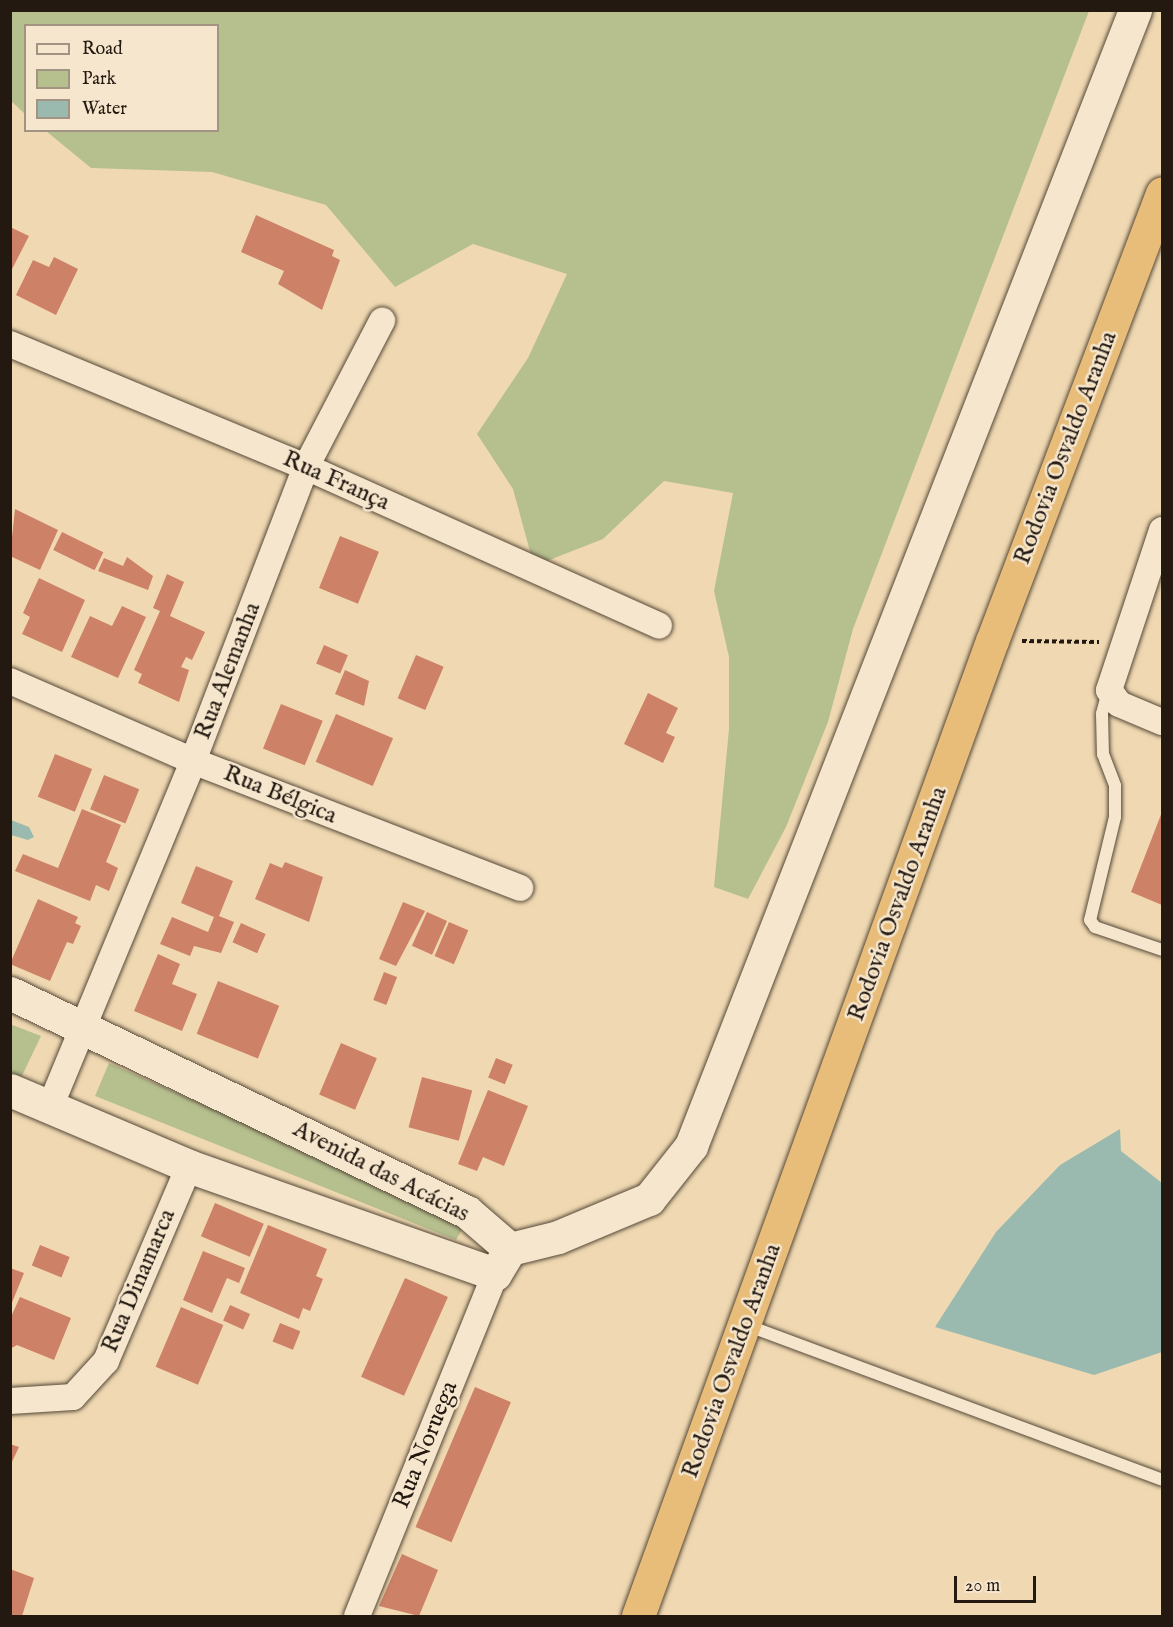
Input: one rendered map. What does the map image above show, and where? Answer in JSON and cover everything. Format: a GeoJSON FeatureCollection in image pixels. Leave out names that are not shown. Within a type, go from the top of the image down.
{"type":"FeatureCollection","features":[{"type":"Feature","properties":{"kind":"highway","name":"Rodovia Osvaldo Aranha"},"geometry":{"type":"LineString","coordinates":[[638,1617],[746,1325],[992,641],[1162,193]]}},
{"type":"Feature","properties":{"kind":"street"},"geometry":{"type":"LineString","coordinates":[[502,1262],[649,1199],[691,1146],[1135,10]]}},
{"type":"Feature","properties":{"kind":"street","name":"Rua Alemanha"},"geometry":{"type":"LineString","coordinates":[[50,1107],[82,1024],[193,761],[306,467],[382,321]]}},
{"type":"Feature","properties":{"kind":"street","name":"Rua França"},"geometry":{"type":"LineString","coordinates":[[10,344],[306,467],[659,626]]}},
{"type":"Feature","properties":{"kind":"street"},"geometry":{"type":"LineString","coordinates":[[1162,530],[1114,665],[1109,690],[1119,704],[1162,722]]}},
{"type":"Feature","properties":{"kind":"street","name":"Rua Bélgica"},"geometry":{"type":"LineString","coordinates":[[10,681],[193,761],[520,888]]}},
{"type":"Feature","properties":{"kind":"street","name":"Avenida das Acácias"},"geometry":{"type":"LineString","coordinates":[[10,993],[82,1024],[466,1212],[502,1262]]}},
{"type":"Feature","properties":{"kind":"street","name":"Avenida das Acácias"},"geometry":{"type":"LineString","coordinates":[[10,1090],[189,1166],[502,1262]]}},
{"type":"Feature","properties":{"kind":"street","name":"Rua Dinamarca"},"geometry":{"type":"LineString","coordinates":[[10,1401],[73,1397],[106,1361],[189,1166]]}},
{"type":"Feature","properties":{"kind":"street","name":"Rua Noruega"},"geometry":{"type":"LineString","coordinates":[[357,1617],[502,1262]]}},
{"type":"Feature","properties":{"kind":"lane"},"geometry":{"type":"LineString","coordinates":[[1109,690],[1102,714],[1103,754],[1115,786],[1115,817],[1090,920],[1095,927],[1162,951]]}},
{"type":"Feature","properties":{"kind":"lane"},"geometry":{"type":"LineString","coordinates":[[746,1325],[1162,1480]]}},
{"type":"Feature","properties":{"kind":"path"},"geometry":{"type":"LineString","coordinates":[[992,641],[1100,642],[1114,665]]}},
{"type":"Feature","properties":{"kind":"green space"},"geometry":{"type":"Polygon","coordinates":[[[10,11],[1089,11],[853,629],[828,722],[786,827],[748,899],[714,887],[729,729],[729,657],[714,591],[733,493],[664,481],[603,539],[534,566],[513,489],[477,434],[528,358],[567,274],[473,244],[395,287],[326,205],[212,172],[91,168],[47,132],[219,132],[219,24],[24,24],[24,113],[11,101],[10,11]]]}},
{"type":"Feature","properties":{"kind":"green space"},"geometry":{"type":"Polygon","coordinates":[[[10,1024],[41,1036],[20,1080],[11,1076],[10,1024]]]}},
{"type":"Feature","properties":{"kind":"green space"},"geometry":{"type":"Polygon","coordinates":[[[109,1063],[467,1221],[456,1240],[95,1096],[109,1063]]]}},
{"type":"Feature","properties":{"kind":"water"},"geometry":{"type":"Polygon","coordinates":[[[11,820],[29,827],[34,837],[28,840],[11,835],[11,820]]]}},
{"type":"Feature","properties":{"kind":"water"},"geometry":{"type":"Polygon","coordinates":[[[1120,1129],[1121,1151],[1162,1183],[1162,1352],[1094,1375],[935,1327],[996,1232],[1060,1165],[1120,1129]]]}},
{"type":"Feature","properties":{"kind":"building"},"geometry":{"type":"Polygon","coordinates":[[[256,215],[334,250],[332,256],[340,260],[322,310],[278,284],[284,271],[241,252],[256,215]]]}},
{"type":"Feature","properties":{"kind":"building"},"geometry":{"type":"Polygon","coordinates":[[[10,227],[29,236],[10,273],[10,227]]]}},
{"type":"Feature","properties":{"kind":"building"},"geometry":{"type":"Polygon","coordinates":[[[54,257],[78,269],[56,315],[16,295],[33,260],[49,267],[54,257]]]}},
{"type":"Feature","properties":{"kind":"building"},"geometry":{"type":"Polygon","coordinates":[[[15,509],[58,530],[40,570],[10,556],[15,509]]]}},
{"type":"Feature","properties":{"kind":"building"},"geometry":{"type":"Polygon","coordinates":[[[62,532],[103,552],[95,570],[53,550],[62,532]]]}},
{"type":"Feature","properties":{"kind":"building"},"geometry":{"type":"Polygon","coordinates":[[[340,536],[379,552],[358,604],[319,588],[340,536]]]}},
{"type":"Feature","properties":{"kind":"building"},"geometry":{"type":"Polygon","coordinates":[[[127,557],[153,576],[148,590],[98,571],[104,558],[123,566],[127,557]]]}},
{"type":"Feature","properties":{"kind":"building"},"geometry":{"type":"Polygon","coordinates":[[[167,574],[184,582],[170,616],[205,632],[192,660],[186,657],[181,667],[189,670],[179,702],[138,683],[142,674],[134,670],[160,611],[153,608],[167,574]]]}},
{"type":"Feature","properties":{"kind":"building"},"geometry":{"type":"Polygon","coordinates":[[[39,578],[85,600],[62,652],[22,634],[30,617],[23,613],[39,578]]]}},
{"type":"Feature","properties":{"kind":"building"},"geometry":{"type":"Polygon","coordinates":[[[122,606],[146,617],[118,678],[71,657],[90,616],[112,626],[122,606]]]}},
{"type":"Feature","properties":{"kind":"building"},"geometry":{"type":"Polygon","coordinates":[[[324,645],[348,655],[340,674],[316,663],[324,645]]]}},
{"type":"Feature","properties":{"kind":"building"},"geometry":{"type":"Polygon","coordinates":[[[416,655],[444,667],[425,710],[398,698],[416,655]]]}},
{"type":"Feature","properties":{"kind":"building"},"geometry":{"type":"Polygon","coordinates":[[[345,670],[369,681],[364,706],[335,694],[345,670]]]}},
{"type":"Feature","properties":{"kind":"building"},"geometry":{"type":"Polygon","coordinates":[[[648,693],[678,708],[666,733],[675,737],[663,763],[624,744],[648,693]]]}},
{"type":"Feature","properties":{"kind":"building"},"geometry":{"type":"Polygon","coordinates":[[[281,704],[323,721],[305,765],[263,749],[281,704]]]}},
{"type":"Feature","properties":{"kind":"building"},"geometry":{"type":"Polygon","coordinates":[[[336,714],[393,738],[373,786],[316,762],[336,714]]]}},
{"type":"Feature","properties":{"kind":"building"},"geometry":{"type":"Polygon","coordinates":[[[55,754],[92,769],[75,812],[38,797],[55,754]]]}},
{"type":"Feature","properties":{"kind":"building"},"geometry":{"type":"Polygon","coordinates":[[[104,775],[139,789],[125,824],[90,809],[104,775]]]}},
{"type":"Feature","properties":{"kind":"building"},"geometry":{"type":"Polygon","coordinates":[[[82,809],[121,825],[106,862],[118,868],[109,891],[96,885],[90,901],[15,871],[23,854],[58,868],[82,809]]]}},
{"type":"Feature","properties":{"kind":"building"},"geometry":{"type":"Polygon","coordinates":[[[1162,812],[1162,905],[1131,892],[1162,812]]]}},
{"type":"Feature","properties":{"kind":"building"},"geometry":{"type":"Polygon","coordinates":[[[285,862],[323,877],[309,922],[255,899],[270,863],[282,868],[285,862]]]}},
{"type":"Feature","properties":{"kind":"building"},"geometry":{"type":"Polygon","coordinates":[[[196,866],[233,881],[219,916],[234,922],[221,953],[194,946],[190,956],[160,944],[172,917],[208,932],[214,917],[181,903],[196,866]]]}},
{"type":"Feature","properties":{"kind":"building"},"geometry":{"type":"Polygon","coordinates":[[[38,899],[78,917],[75,923],[81,926],[73,944],[67,942],[50,981],[10,964],[38,899]]]}},
{"type":"Feature","properties":{"kind":"building"},"geometry":{"type":"Polygon","coordinates":[[[403,902],[425,911],[396,966],[379,959],[403,902]]]}},
{"type":"Feature","properties":{"kind":"building"},"geometry":{"type":"Polygon","coordinates":[[[427,912],[447,921],[432,955],[412,946],[427,912]]]}},
{"type":"Feature","properties":{"kind":"building"},"geometry":{"type":"Polygon","coordinates":[[[449,922],[468,930],[454,964],[435,956],[449,922]]]}},
{"type":"Feature","properties":{"kind":"building"},"geometry":{"type":"Polygon","coordinates":[[[241,923],[266,934],[257,953],[232,942],[241,923]]]}},
{"type":"Feature","properties":{"kind":"building"},"geometry":{"type":"Polygon","coordinates":[[[158,954],[180,964],[172,984],[197,994],[182,1031],[134,1011],[158,954]]]}},
{"type":"Feature","properties":{"kind":"building"},"geometry":{"type":"Polygon","coordinates":[[[384,972],[397,977],[386,1005],[373,1000],[384,972]]]}},
{"type":"Feature","properties":{"kind":"building"},"geometry":{"type":"Polygon","coordinates":[[[218,981],[279,1006],[258,1059],[197,1034],[218,981]]]}},
{"type":"Feature","properties":{"kind":"building"},"geometry":{"type":"Polygon","coordinates":[[[341,1043],[377,1058],[355,1110],[319,1095],[341,1043]]]}},
{"type":"Feature","properties":{"kind":"building"},"geometry":{"type":"Polygon","coordinates":[[[496,1058],[513,1065],[505,1084],[488,1077],[496,1058]]]}},
{"type":"Feature","properties":{"kind":"building"},"geometry":{"type":"Polygon","coordinates":[[[422,1077],[472,1090],[459,1141],[409,1127],[422,1077]]]}},
{"type":"Feature","properties":{"kind":"building"},"geometry":{"type":"Polygon","coordinates":[[[488,1090],[528,1106],[504,1166],[483,1157],[477,1171],[458,1164],[488,1090]]]}},
{"type":"Feature","properties":{"kind":"building"},"geometry":{"type":"Polygon","coordinates":[[[215,1203],[264,1224],[250,1257],[201,1236],[215,1203]]]}},
{"type":"Feature","properties":{"kind":"building"},"geometry":{"type":"Polygon","coordinates":[[[268,1225],[327,1249],[316,1276],[323,1279],[310,1311],[303,1308],[299,1319],[240,1293],[268,1225]]]}},
{"type":"Feature","properties":{"kind":"building"},"geometry":{"type":"Polygon","coordinates":[[[40,1245],[70,1257],[61,1277],[32,1265],[40,1245]]]}},
{"type":"Feature","properties":{"kind":"building"},"geometry":{"type":"Polygon","coordinates":[[[203,1251],[245,1268],[239,1283],[227,1278],[212,1313],[183,1300],[203,1251]]]}},
{"type":"Feature","properties":{"kind":"building"},"geometry":{"type":"Polygon","coordinates":[[[10,1268],[24,1273],[11,1305],[10,1305],[10,1268]]]}},
{"type":"Feature","properties":{"kind":"building"},"geometry":{"type":"Polygon","coordinates":[[[405,1278],[448,1297],[404,1396],[361,1377],[405,1278]]]}},
{"type":"Feature","properties":{"kind":"building"},"geometry":{"type":"Polygon","coordinates":[[[20,1297],[71,1318],[54,1360],[17,1345],[10,1349],[10,1319],[20,1297]]]}},
{"type":"Feature","properties":{"kind":"building"},"geometry":{"type":"Polygon","coordinates":[[[230,1305],[250,1314],[243,1329],[223,1321],[230,1305]]]}},
{"type":"Feature","properties":{"kind":"building"},"geometry":{"type":"Polygon","coordinates":[[[181,1307],[223,1325],[198,1385],[156,1367],[181,1307]]]}},
{"type":"Feature","properties":{"kind":"building"},"geometry":{"type":"Polygon","coordinates":[[[280,1323],[300,1331],[293,1350],[273,1342],[280,1323]]]}},
{"type":"Feature","properties":{"kind":"building"},"geometry":{"type":"Polygon","coordinates":[[[475,1387],[511,1402],[452,1542],[416,1527],[475,1387]]]}},
{"type":"Feature","properties":{"kind":"building"},"geometry":{"type":"Polygon","coordinates":[[[10,1444],[19,1447],[10,1466],[10,1444]]]}},
{"type":"Feature","properties":{"kind":"building"},"geometry":{"type":"Polygon","coordinates":[[[402,1554],[438,1570],[419,1616],[379,1606],[402,1554]]]}},
{"type":"Feature","properties":{"kind":"building"},"geometry":{"type":"Polygon","coordinates":[[[10,1569],[34,1578],[22,1616],[10,1616],[10,1569]]]}}]}
